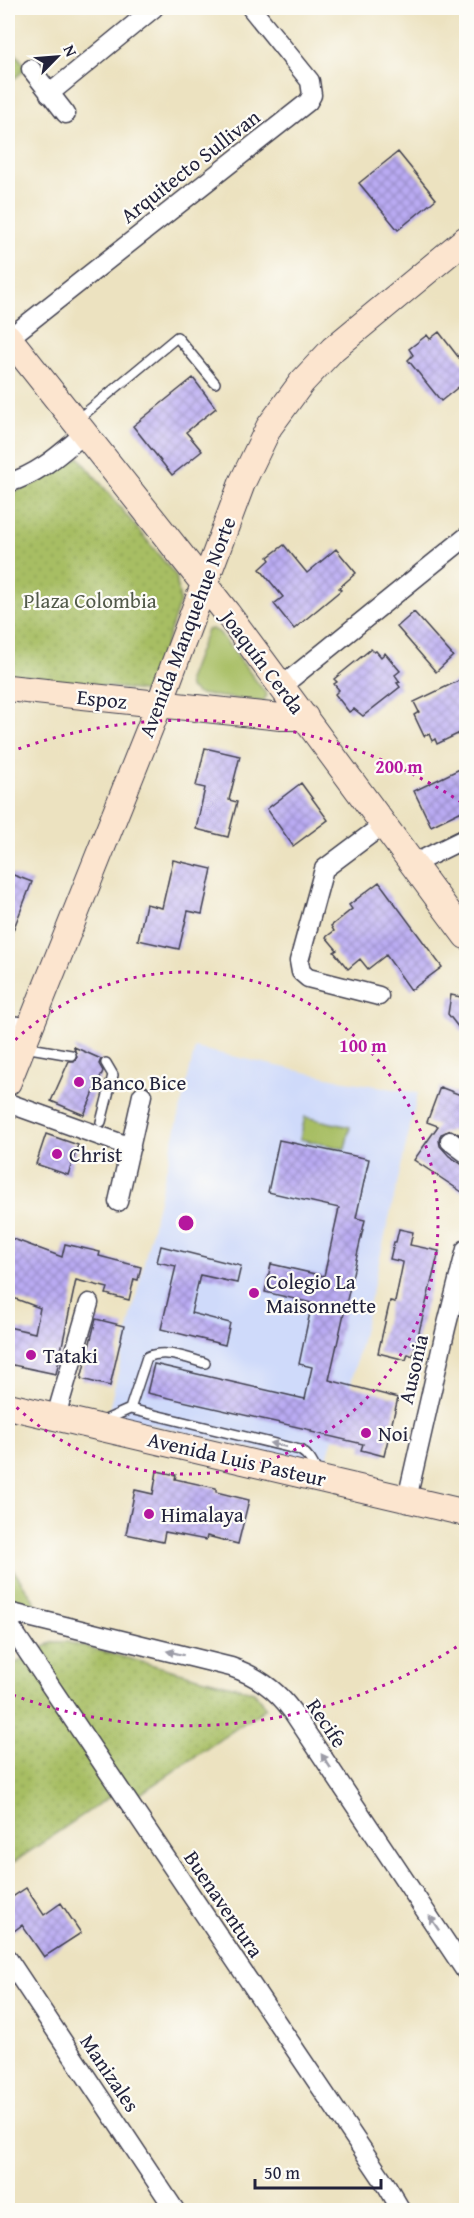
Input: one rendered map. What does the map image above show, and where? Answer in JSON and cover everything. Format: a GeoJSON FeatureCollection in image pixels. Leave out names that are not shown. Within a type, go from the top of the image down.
{"type":"FeatureCollection","features":[{"type":"Feature","properties":{"kind":"street"},"geometry":{"type":"LineString","coordinates":[[49,94],[154,8]]}},
{"type":"Feature","properties":{"kind":"street","name":"Arquitecto Sullivan"},"geometry":{"type":"LineString","coordinates":[[8,338],[308,102],[312,95],[310,81],[251,8]]}},
{"type":"Feature","properties":{"kind":"street"},"geometry":{"type":"LineString","coordinates":[[31,69],[66,114]]}},
{"type":"Feature","properties":{"kind":"street","name":"Avenida Manquehue Norte"},"geometry":{"type":"LineString","coordinates":[[14,1053],[159,705],[242,483],[270,427],[302,382],[333,349],[466,239]]}},
{"type":"Feature","properties":{"kind":"street","name":"Joaquín Cerda"},"geometry":{"type":"LineString","coordinates":[[8,338],[204,583],[466,936]]}},
{"type":"Feature","properties":{"kind":"street"},"geometry":{"type":"LineString","coordinates":[[8,483],[24,478],[47,464],[80,427]]}},
{"type":"Feature","properties":{"kind":"street"},"geometry":{"type":"LineString","coordinates":[[282,686],[466,537]]}},
{"type":"Feature","properties":{"kind":"street","name":"Espoz"},"geometry":{"type":"LineString","coordinates":[[8,688],[281,717],[305,717]]}},
{"type":"Feature","properties":{"kind":"street"},"geometry":{"type":"LineString","coordinates":[[379,996],[308,978],[301,972],[299,961],[324,869],[384,825]]}},
{"type":"Feature","properties":{"kind":"street"},"geometry":{"type":"LineString","coordinates":[[413,864],[466,838]]}},
{"type":"Feature","properties":{"kind":"street"},"geometry":{"type":"LineString","coordinates":[[118,1202],[142,1095]]}},
{"type":"Feature","properties":{"kind":"street"},"geometry":{"type":"LineString","coordinates":[[8,1103],[131,1146]]}},
{"type":"Feature","properties":{"kind":"street"},"geometry":{"type":"LineString","coordinates":[[450,1141],[466,1153]]}},
{"type":"Feature","properties":{"kind":"street","name":"Ausonia"},"geometry":{"type":"LineString","coordinates":[[407,1499],[466,1249]]}},
{"type":"Feature","properties":{"kind":"street"},"geometry":{"type":"LineString","coordinates":[[56,1416],[89,1303]]}},
{"type":"Feature","properties":{"kind":"street","name":"Avenida Luis Pasteur"},"geometry":{"type":"LineString","coordinates":[[8,1406],[466,1513]]}},
{"type":"Feature","properties":{"kind":"street","name":"Recife"},"geometry":{"type":"LineString","coordinates":[[8,1612],[231,1667],[269,1686],[292,1711],[466,1972]]}},
{"type":"Feature","properties":{"kind":"street","name":"Buenaventura"},"geometry":{"type":"LineString","coordinates":[[8,1623],[387,2186],[401,2211]]}},
{"type":"Feature","properties":{"kind":"street"},"geometry":{"type":"LineString","coordinates":[[24,1647],[40,1629],[58,1625]]}},
{"type":"Feature","properties":{"kind":"street","name":"Manizales"},"geometry":{"type":"LineString","coordinates":[[8,1959],[175,2211]]}},
{"type":"Feature","properties":{"kind":"lane"},"geometry":{"type":"LineString","coordinates":[[80,427],[177,337],[215,383]]}},
{"type":"Feature","properties":{"kind":"lane"},"geometry":{"type":"LineString","coordinates":[[14,1053],[71,1055]]}},
{"type":"Feature","properties":{"kind":"lane"},"geometry":{"type":"LineString","coordinates":[[101,1122],[113,1076],[106,1063]]}},
{"type":"Feature","properties":{"kind":"lane"},"geometry":{"type":"LineString","coordinates":[[130,1409],[147,1357],[155,1353],[166,1353],[205,1363]]}},
{"type":"Feature","properties":{"kind":"lane"},"geometry":{"type":"LineString","coordinates":[[93,1425],[130,1409],[300,1450],[311,1459],[320,1478]]}},
{"type":"Feature","properties":{"kind":"shaded area","name":"Colegio La Maisonnette"},"geometry":{"type":"Polygon","coordinates":[[[195,1048],[346,1081],[418,1093],[351,1384],[337,1439],[333,1438],[325,1466],[108,1414],[195,1048]]]}},
{"type":"Feature","properties":{"kind":"green space"},"geometry":{"type":"Polygon","coordinates":[[[8,44],[27,68],[8,84],[8,44]]]}},
{"type":"Feature","properties":{"kind":"green space","name":"Plaza Colombia"},"geometry":{"type":"Polygon","coordinates":[[[79,457],[176,576],[180,601],[150,692],[8,674],[8,494],[45,478],[79,457]]]}},
{"type":"Feature","properties":{"kind":"green space"},"geometry":{"type":"Polygon","coordinates":[[[212,629],[219,632],[267,695],[263,702],[198,694],[189,687],[188,680],[207,630],[212,629]]]}},
{"type":"Feature","properties":{"kind":"green space"},"geometry":{"type":"Polygon","coordinates":[[[305,1117],[350,1127],[345,1149],[300,1139],[305,1117]]]}},
{"type":"Feature","properties":{"kind":"green space"},"geometry":{"type":"Polygon","coordinates":[[[8,1562],[37,1605],[8,1599],[8,1562]]]}},
{"type":"Feature","properties":{"kind":"green space"},"geometry":{"type":"Polygon","coordinates":[[[53,1642],[67,1642],[254,1692],[266,1708],[140,1794],[108,1798],[8,1866],[9,1667],[53,1642]]]}},
{"type":"Feature","properties":{"kind":"building"},"geometry":{"type":"Polygon","coordinates":[[[398,152],[436,199],[398,230],[359,183],[398,152]]]}},
{"type":"Feature","properties":{"kind":"building"},"geometry":{"type":"Polygon","coordinates":[[[439,332],[466,367],[466,381],[441,401],[408,360],[413,355],[409,349],[427,335],[430,339],[439,332]]]}},
{"type":"Feature","properties":{"kind":"building"},"geometry":{"type":"Polygon","coordinates":[[[193,378],[216,408],[186,432],[202,451],[172,475],[133,426],[193,378]]]}},
{"type":"Feature","properties":{"kind":"building"},"geometry":{"type":"Polygon","coordinates":[[[284,545],[307,573],[336,549],[356,573],[339,588],[341,590],[294,629],[274,604],[283,597],[260,569],[270,560],[268,557],[284,545]]]}},
{"type":"Feature","properties":{"kind":"building"},"geometry":{"type":"Polygon","coordinates":[[[414,612],[453,656],[436,672],[397,627],[414,612]]]}},
{"type":"Feature","properties":{"kind":"building"},"geometry":{"type":"Polygon","coordinates":[[[371,649],[381,657],[385,653],[400,671],[395,675],[400,682],[397,683],[400,687],[363,716],[354,709],[349,712],[335,694],[339,690],[334,684],[337,682],[334,679],[371,649]]]}},
{"type":"Feature","properties":{"kind":"building"},"geometry":{"type":"Polygon","coordinates":[[[460,680],[462,685],[466,682],[466,730],[437,744],[435,739],[432,741],[429,734],[424,736],[414,715],[419,712],[414,702],[460,680]]]}},
{"type":"Feature","properties":{"kind":"building"},"geometry":{"type":"Polygon","coordinates":[[[205,748],[240,756],[229,800],[237,802],[228,837],[196,829],[205,788],[196,786],[205,748]]]}},
{"type":"Feature","properties":{"kind":"building"},"geometry":{"type":"Polygon","coordinates":[[[466,766],[466,809],[431,826],[414,791],[466,766]]]}},
{"type":"Feature","properties":{"kind":"building"},"geometry":{"type":"Polygon","coordinates":[[[301,783],[328,820],[293,846],[267,809],[301,783]]]}},
{"type":"Feature","properties":{"kind":"building"},"geometry":{"type":"Polygon","coordinates":[[[173,860],[212,869],[202,914],[188,911],[179,949],[138,940],[146,904],[162,908],[173,860]]]}},
{"type":"Feature","properties":{"kind":"building"},"geometry":{"type":"Polygon","coordinates":[[[8,873],[32,882],[8,943],[8,873]]]}},
{"type":"Feature","properties":{"kind":"building"},"geometry":{"type":"Polygon","coordinates":[[[379,882],[442,967],[411,990],[386,955],[368,969],[360,959],[348,969],[334,952],[337,950],[326,937],[334,931],[331,926],[352,909],[349,905],[379,882]]]}},
{"type":"Feature","properties":{"kind":"building"},"geometry":{"type":"Polygon","coordinates":[[[451,995],[466,998],[466,1037],[448,1014],[451,995]]]}},
{"type":"Feature","properties":{"kind":"building","name":"Banco Bice"},"geometry":{"type":"Polygon","coordinates":[[[74,1047],[101,1059],[99,1064],[103,1071],[84,1115],[51,1101],[69,1061],[74,1061],[77,1057],[74,1047]]]}},
{"type":"Feature","properties":{"kind":"building"},"geometry":{"type":"Polygon","coordinates":[[[440,1087],[466,1097],[466,1138],[451,1130],[441,1134],[439,1140],[440,1146],[449,1156],[466,1167],[466,1185],[462,1192],[414,1160],[438,1126],[427,1122],[440,1087]]]}},
{"type":"Feature","properties":{"kind":"building","name":"Christ"},"geometry":{"type":"Polygon","coordinates":[[[46,1134],[78,1145],[68,1175],[36,1164],[46,1134]]]}},
{"type":"Feature","properties":{"kind":"building"},"geometry":{"type":"Polygon","coordinates":[[[279,1140],[369,1159],[356,1218],[365,1220],[329,1380],[398,1398],[384,1456],[361,1450],[363,1444],[311,1432],[311,1430],[147,1393],[154,1364],[305,1399],[312,1367],[299,1364],[312,1303],[265,1292],[271,1264],[324,1276],[339,1208],[268,1192],[279,1140]]]}},
{"type":"Feature","properties":{"kind":"building"},"geometry":{"type":"Polygon","coordinates":[[[399,1229],[413,1232],[410,1245],[439,1251],[413,1356],[408,1354],[406,1360],[378,1353],[390,1301],[395,1302],[403,1263],[390,1259],[399,1229]]]}},
{"type":"Feature","properties":{"kind":"building"},"geometry":{"type":"Polygon","coordinates":[[[8,1237],[62,1257],[65,1244],[100,1252],[99,1256],[141,1267],[138,1280],[134,1279],[129,1300],[106,1294],[108,1288],[76,1280],[56,1374],[8,1364],[8,1327],[35,1333],[40,1308],[8,1296],[8,1237]]]}},
{"type":"Feature","properties":{"kind":"building"},"geometry":{"type":"Polygon","coordinates":[[[161,1246],[241,1266],[237,1283],[200,1275],[191,1313],[230,1323],[225,1345],[161,1329],[176,1266],[157,1262],[161,1246]]]}},
{"type":"Feature","properties":{"kind":"building"},"geometry":{"type":"Polygon","coordinates":[[[96,1319],[124,1326],[110,1386],[81,1379],[96,1319]]]}},
{"type":"Feature","properties":{"kind":"building"},"geometry":{"type":"Polygon","coordinates":[[[157,1471],[176,1475],[175,1479],[216,1488],[216,1492],[249,1500],[238,1544],[207,1536],[206,1540],[165,1532],[163,1542],[126,1534],[135,1490],[153,1494],[157,1471]]]}},
{"type":"Feature","properties":{"kind":"building"},"geometry":{"type":"Polygon","coordinates":[[[26,1888],[44,1915],[61,1903],[81,1933],[44,1957],[22,1925],[14,1931],[8,1921],[8,1900],[26,1888]]]}},
{"type":"Feature","properties":{"kind":"place","name":"Banco Bice"},"geometry":{"type":"Point","coordinates":[79,1082]}},
{"type":"Feature","properties":{"kind":"place","name":"Christ"},"geometry":{"type":"Point","coordinates":[57,1154]}},
{"type":"Feature","properties":{"kind":"place","name":"Colegio La Maisonnette"},"geometry":{"type":"Point","coordinates":[254,1293]}},
{"type":"Feature","properties":{"kind":"place","name":"Tataki"},"geometry":{"type":"Point","coordinates":[31,1355]}},
{"type":"Feature","properties":{"kind":"place","name":"Noi"},"geometry":{"type":"Point","coordinates":[366,1433]}},
{"type":"Feature","properties":{"kind":"place","name":"Himalaya"},"geometry":{"type":"Point","coordinates":[149,1514]}}]}
